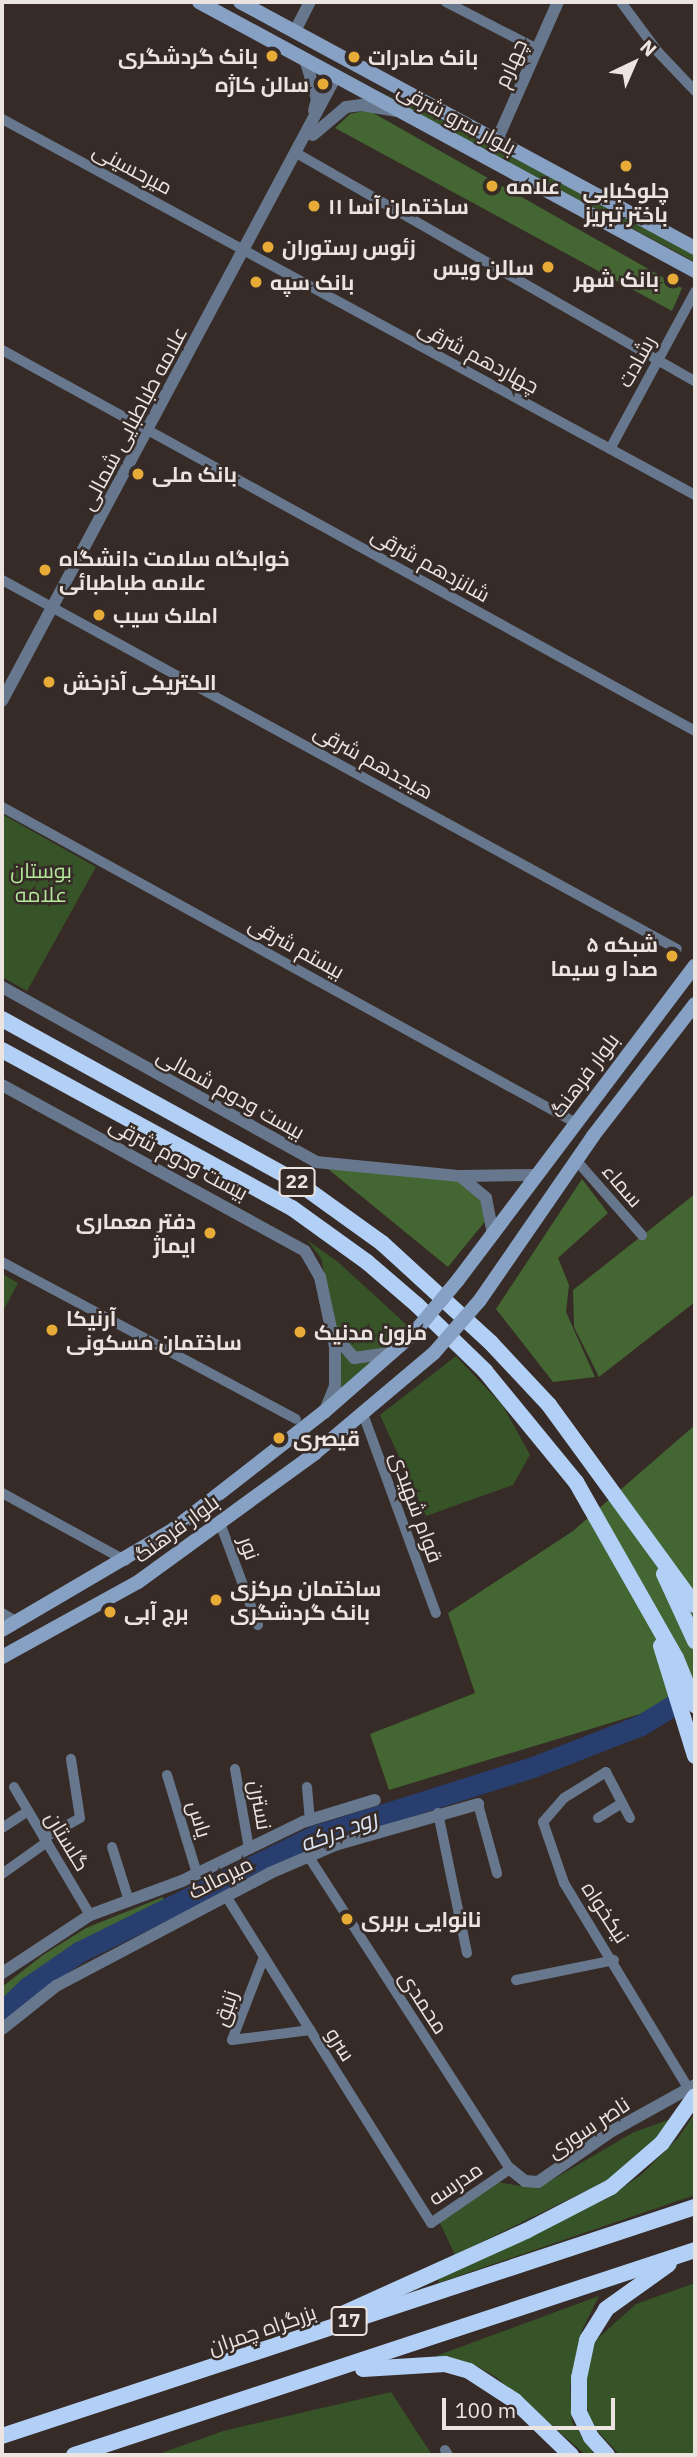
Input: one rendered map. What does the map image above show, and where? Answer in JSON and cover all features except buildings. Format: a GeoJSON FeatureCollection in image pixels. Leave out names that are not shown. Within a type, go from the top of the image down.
{"type":"FeatureCollection","features":[{"type":"Feature","properties":{"kind":"highway","name":"22"},"geometry":{"type":"LineString","coordinates":[[2,1019],[297,1182],[347,1215],[491,1343],[549,1405],[646,1538],[695,1642]]}},
{"type":"Feature","properties":{"kind":"highway","name":"22"},"geometry":{"type":"LineString","coordinates":[[2,1050],[330,1233],[416,1305],[485,1371],[529,1423],[593,1508],[651,1614],[695,1705]]}},
{"type":"Feature","properties":{"kind":"highway"},"geometry":{"type":"LineString","coordinates":[[646,1538],[695,1605]]}},
{"type":"Feature","properties":{"kind":"highway"},"geometry":{"type":"LineString","coordinates":[[651,1614],[695,1756]]}},
{"type":"Feature","properties":{"kind":"highway"},"geometry":{"type":"LineString","coordinates":[[301,2337],[579,2204],[633,2171],[662,2143],[693,2090]]}},
{"type":"Feature","properties":{"kind":"highway","name":"بزرگراه چمران"},"geometry":{"type":"LineString","coordinates":[[2,2436],[695,2207]]}},
{"type":"Feature","properties":{"kind":"highway"},"geometry":{"type":"LineString","coordinates":[[607,2455],[591,2437],[579,2412],[579,2378],[587,2340],[606,2309],[691,2251]]}},
{"type":"Feature","properties":{"kind":"highway","name":"17"},"geometry":{"type":"LineString","coordinates":[[74,2455],[336,2371],[691,2251]]}},
{"type":"Feature","properties":{"kind":"highway"},"geometry":{"type":"LineString","coordinates":[[336,2371],[445,2364],[470,2371],[515,2401],[570,2455]]}},
{"type":"Feature","properties":{"kind":"main road","name":"بلوار سرو شرقی"},"geometry":{"type":"LineString","coordinates":[[199,2],[695,271]]}},
{"type":"Feature","properties":{"kind":"main road","name":"بلوار سرو شرقی"},"geometry":{"type":"LineString","coordinates":[[240,2],[695,248]]}},
{"type":"Feature","properties":{"kind":"main road"},"geometry":{"type":"LineString","coordinates":[[336,76],[346,59]]}},
{"type":"Feature","properties":{"kind":"main road","name":"بلوار فرهنگ"},"geometry":{"type":"LineString","coordinates":[[2,1630],[125,1561],[324,1412],[395,1352],[458,1280],[574,1122],[695,965]]}},
{"type":"Feature","properties":{"kind":"main road","name":"بلوار فرهنگ"},"geometry":{"type":"LineString","coordinates":[[2,1657],[138,1582],[363,1413],[434,1353],[480,1300],[576,1160],[695,1004]]}},
{"type":"Feature","properties":{"kind":"street"},"geometry":{"type":"LineString","coordinates":[[295,31],[310,2]]}},
{"type":"Feature","properties":{"kind":"street"},"geometry":{"type":"LineString","coordinates":[[446,2],[537,48]]}},
{"type":"Feature","properties":{"kind":"street","name":"چهارم"},"geometry":{"type":"LineString","coordinates":[[497,140],[558,2]]}},
{"type":"Feature","properties":{"kind":"street"},"geometry":{"type":"LineString","coordinates":[[621,2],[695,91]]}},
{"type":"Feature","properties":{"kind":"street","name":"علامه طباطبایی شمالی"},"geometry":{"type":"LineString","coordinates":[[298,154],[317,99],[305,59]]}},
{"type":"Feature","properties":{"kind":"street","name":"علامه طباطبایی شمالی"},"geometry":{"type":"LineString","coordinates":[[2,701],[298,154],[336,76]]}},
{"type":"Feature","properties":{"kind":"street","name":"علامه طباطبایی شمالی"},"geometry":{"type":"LineString","coordinates":[[298,154],[337,110],[362,105],[403,113]]}},
{"type":"Feature","properties":{"kind":"street","name":"میرحسینی"},"geometry":{"type":"LineString","coordinates":[[2,119],[245,251]]}},
{"type":"Feature","properties":{"kind":"street"},"geometry":{"type":"LineString","coordinates":[[298,154],[695,381]]}},
{"type":"Feature","properties":{"kind":"street","name":"چهاردهم شرقی"},"geometry":{"type":"LineString","coordinates":[[245,251],[695,495]]}},
{"type":"Feature","properties":{"kind":"street","name":"رشادت"},"geometry":{"type":"LineString","coordinates":[[610,449],[695,292]]}},
{"type":"Feature","properties":{"kind":"street","name":"شانزدهم شرقی"},"geometry":{"type":"LineString","coordinates":[[2,350],[695,730]]}},
{"type":"Feature","properties":{"kind":"street","name":"هیجدهم شرقی"},"geometry":{"type":"LineString","coordinates":[[2,580],[677,949]]}},
{"type":"Feature","properties":{"kind":"street","name":"بیستم شرقی"},"geometry":{"type":"LineString","coordinates":[[2,807],[574,1122]]}},
{"type":"Feature","properties":{"kind":"street","name":"بیست ودوم شمالی"},"geometry":{"type":"LineString","coordinates":[[2,987],[316,1163],[460,1176],[536,1175]]}},
{"type":"Feature","properties":{"kind":"street","name":"بیست ودوم شرقی"},"geometry":{"type":"LineString","coordinates":[[2,1085],[305,1251],[320,1277],[331,1324]]}},
{"type":"Feature","properties":{"kind":"street","name":"سماء"},"geometry":{"type":"LineString","coordinates":[[576,1160],[642,1235]]}},
{"type":"Feature","properties":{"kind":"street"},"geometry":{"type":"LineString","coordinates":[[460,1176],[486,1198],[493,1234]]}},
{"type":"Feature","properties":{"kind":"street"},"geometry":{"type":"LineString","coordinates":[[2,1262],[296,1419]]}},
{"type":"Feature","properties":{"kind":"street"},"geometry":{"type":"LineString","coordinates":[[331,1324],[339,1345],[354,1358],[376,1358],[395,1352]]}},
{"type":"Feature","properties":{"kind":"street"},"geometry":{"type":"LineString","coordinates":[[324,1412],[337,1368],[331,1324]]}},
{"type":"Feature","properties":{"kind":"street","name":"قوام شهیدی"},"geometry":{"type":"LineString","coordinates":[[363,1413],[436,1613]]}},
{"type":"Feature","properties":{"kind":"street"},"geometry":{"type":"LineString","coordinates":[[2,1493],[125,1561]]}},
{"type":"Feature","properties":{"kind":"street","name":"نور"},"geometry":{"type":"LineString","coordinates":[[220,1523],[258,1625]]}},
{"type":"Feature","properties":{"kind":"street"},"geometry":{"type":"LineString","coordinates":[[2,1613],[16,1621]]}},
{"type":"Feature","properties":{"kind":"street"},"geometry":{"type":"LineString","coordinates":[[2,1874],[80,1818],[71,1759]]}},
{"type":"Feature","properties":{"kind":"street","name":"نسترن"},"geometry":{"type":"LineString","coordinates":[[235,1769],[249,1849]]}},
{"type":"Feature","properties":{"kind":"street","name":"نیکخواه"},"geometry":{"type":"LineString","coordinates":[[622,1803],[607,1772],[564,1798],[543,1822],[564,1883],[693,2090]]}},
{"type":"Feature","properties":{"kind":"street","name":"یاس"},"geometry":{"type":"LineString","coordinates":[[167,1775],[197,1874]]}},
{"type":"Feature","properties":{"kind":"street","name":"گلستان"},"geometry":{"type":"LineString","coordinates":[[14,1787],[90,1915]]}},
{"type":"Feature","properties":{"kind":"street"},"geometry":{"type":"LineString","coordinates":[[307,1787],[310,1821]]}},
{"type":"Feature","properties":{"kind":"street","name":"میرمالک"},"geometry":{"type":"LineString","coordinates":[[2,1973],[90,1915],[197,1874],[310,1821],[375,1800]]}},
{"type":"Feature","properties":{"kind":"street"},"geometry":{"type":"LineString","coordinates":[[597,1818],[622,1803],[630,1818]]}},
{"type":"Feature","properties":{"kind":"street"},"geometry":{"type":"LineString","coordinates":[[478,1804],[497,1873]]}},
{"type":"Feature","properties":{"kind":"street","name":"میرمالک"},"geometry":{"type":"LineString","coordinates":[[2,2029],[56,1986],[308,1856],[438,1812],[478,1804]]}},
{"type":"Feature","properties":{"kind":"street"},"geometry":{"type":"LineString","coordinates":[[2,1828],[28,1811]]}},
{"type":"Feature","properties":{"kind":"street"},"geometry":{"type":"LineString","coordinates":[[438,1812],[467,1953]]}},
{"type":"Feature","properties":{"kind":"street"},"geometry":{"type":"LineString","coordinates":[[112,1847],[129,1901]]}},
{"type":"Feature","properties":{"kind":"street","name":"محمدی"},"geometry":{"type":"LineString","coordinates":[[308,1856],[510,2169]]}},
{"type":"Feature","properties":{"kind":"street","name":"سرو"},"geometry":{"type":"LineString","coordinates":[[226,1896],[424,2213]]}},
{"type":"Feature","properties":{"kind":"street","name":"زنبق"},"geometry":{"type":"LineString","coordinates":[[264,1957],[232,2040],[310,2030]]}},
{"type":"Feature","properties":{"kind":"street"},"geometry":{"type":"LineString","coordinates":[[516,1980],[614,1960]]}},
{"type":"Feature","properties":{"kind":"street","name":"ناصر سوری"},"geometry":{"type":"LineString","coordinates":[[510,2169],[525,2181],[545,2179],[612,2131],[693,2090]]}},
{"type":"Feature","properties":{"kind":"street","name":"مدرسه"},"geometry":{"type":"LineString","coordinates":[[424,2213],[431,2223],[510,2169]]}},
{"type":"Feature","properties":{"kind":"green space"},"geometry":{"type":"Polygon","coordinates":[[[364,85],[449,123],[695,255],[695,262],[364,85]]]}},
{"type":"Feature","properties":{"kind":"green space"},"geometry":{"type":"Polygon","coordinates":[[[368,110],[682,288],[672,311],[335,128],[350,114],[368,110]]]}},
{"type":"Feature","properties":{"kind":"green space","name":"بوستان علامه"},"geometry":{"type":"Polygon","coordinates":[[[2,814],[96,867],[27,991],[2,977],[2,814]]]}},
{"type":"Feature","properties":{"kind":"green space"},"geometry":{"type":"Polygon","coordinates":[[[328,1169],[455,1178],[487,1207],[487,1219],[448,1267],[328,1169]]]}},
{"type":"Feature","properties":{"kind":"green space"},"geometry":{"type":"Polygon","coordinates":[[[582,1179],[608,1213],[558,1258],[569,1285],[566,1312],[595,1377],[553,1382],[496,1309],[582,1179]]]}},
{"type":"Feature","properties":{"kind":"green space"},"geometry":{"type":"Polygon","coordinates":[[[695,1194],[695,1302],[599,1377],[574,1327],[573,1290],[695,1194]]]}},
{"type":"Feature","properties":{"kind":"green space"},"geometry":{"type":"Polygon","coordinates":[[[307,1240],[338,1262],[408,1326],[379,1353],[352,1352],[338,1335],[321,1258],[307,1240]]]}},
{"type":"Feature","properties":{"kind":"green space"},"geometry":{"type":"Polygon","coordinates":[[[2,1274],[18,1283],[2,1313],[2,1274]]]}},
{"type":"Feature","properties":{"kind":"green space"},"geometry":{"type":"Polygon","coordinates":[[[338,1349],[350,1360],[374,1362],[334,1395],[338,1349]]]}},
{"type":"Feature","properties":{"kind":"green space"},"geometry":{"type":"Polygon","coordinates":[[[456,1356],[503,1406],[530,1455],[513,1485],[426,1516],[380,1415],[456,1356]]]}},
{"type":"Feature","properties":{"kind":"green space"},"geometry":{"type":"Polygon","coordinates":[[[695,1425],[695,1680],[653,1710],[389,1790],[370,1734],[475,1693],[448,1613],[573,1531],[695,1425]]]}},
{"type":"Feature","properties":{"kind":"green space"},"geometry":{"type":"Polygon","coordinates":[[[163,1897],[164,1901],[48,1964],[2,2006],[2,1987],[43,1955],[86,1928],[163,1897]]]}},
{"type":"Feature","properties":{"kind":"green space"},"geometry":{"type":"Polygon","coordinates":[[[695,2113],[695,2195],[438,2283],[441,2274],[606,2199],[641,2175],[678,2138],[695,2113]]]}},
{"type":"Feature","properties":{"kind":"green space"},"geometry":{"type":"Polygon","coordinates":[[[674,2118],[652,2144],[614,2177],[455,2255],[439,2221],[498,2182],[526,2187],[545,2184],[634,2132],[674,2118]]]}},
{"type":"Feature","properties":{"kind":"green space"},"geometry":{"type":"Polygon","coordinates":[[[695,2283],[695,2455],[620,2455],[590,2423],[584,2390],[589,2356],[597,2339],[636,2304],[695,2283]]]}},
{"type":"Feature","properties":{"kind":"green space"},"geometry":{"type":"Polygon","coordinates":[[[599,2296],[582,2330],[570,2387],[572,2422],[595,2455],[586,2455],[496,2377],[477,2366],[436,2356],[599,2296]]]}},
{"type":"Feature","properties":{"kind":"green space"},"geometry":{"type":"Polygon","coordinates":[[[391,2392],[432,2455],[156,2455],[223,2431],[391,2392]]]}},
{"type":"Feature","properties":{"kind":"waterway","name":"رود درکه"},"geometry":{"type":"LineString","coordinates":[[2,2012],[28,1987],[79,1952],[314,1836],[533,1767],[641,1725],[693,1693]]}},
{"type":"Feature","properties":{"kind":"place","name":"بانک گردشگری"},"geometry":{"type":"Point","coordinates":[272,56]}},
{"type":"Feature","properties":{"kind":"place","name":"بانک صادرات"},"geometry":{"type":"Point","coordinates":[354,57]}},
{"type":"Feature","properties":{"kind":"place","name":"سالن كاژه"},"geometry":{"type":"Point","coordinates":[323,84]}},
{"type":"Feature","properties":{"kind":"place","name":"چلوکبابی باختر تبریز"},"geometry":{"type":"Point","coordinates":[626,166]}},
{"type":"Feature","properties":{"kind":"place","name":"علامه"},"geometry":{"type":"Point","coordinates":[492,186]}},
{"type":"Feature","properties":{"kind":"place","name":"ساختمان آسا ۱۱"},"geometry":{"type":"Point","coordinates":[314,206]}},
{"type":"Feature","properties":{"kind":"place","name":"زئوس رستوران"},"geometry":{"type":"Point","coordinates":[268,247]}},
{"type":"Feature","properties":{"kind":"place","name":"سالن ویس"},"geometry":{"type":"Point","coordinates":[548,267]}},
{"type":"Feature","properties":{"kind":"place","name":"بانک شهر"},"geometry":{"type":"Point","coordinates":[673,279]}},
{"type":"Feature","properties":{"kind":"place","name":"بانک سپه"},"geometry":{"type":"Point","coordinates":[256,282]}},
{"type":"Feature","properties":{"kind":"place","name":"بانک ملی"},"geometry":{"type":"Point","coordinates":[138,474]}},
{"type":"Feature","properties":{"kind":"place","name":"خوابگاه سلامت دانشگاه علامه طباطبائی"},"geometry":{"type":"Point","coordinates":[45,570]}},
{"type":"Feature","properties":{"kind":"place","name":"املاک سیب"},"geometry":{"type":"Point","coordinates":[99,615]}},
{"type":"Feature","properties":{"kind":"place","name":"الکتریکی آذرخش"},"geometry":{"type":"Point","coordinates":[49,682]}},
{"type":"Feature","properties":{"kind":"place","name":"شبکه ۵ صدا و سیما"},"geometry":{"type":"Point","coordinates":[672,956]}},
{"type":"Feature","properties":{"kind":"place","name":"دفتر معماری ایماژ"},"geometry":{"type":"Point","coordinates":[210,1233]}},
{"type":"Feature","properties":{"kind":"place","name":"آرنیکا ساختمان مسکونی"},"geometry":{"type":"Point","coordinates":[52,1330]}},
{"type":"Feature","properties":{"kind":"place","name":"مزون مدنیک"},"geometry":{"type":"Point","coordinates":[300,1332]}},
{"type":"Feature","properties":{"kind":"place","name":"قیصری"},"geometry":{"type":"Point","coordinates":[279,1438]}},
{"type":"Feature","properties":{"kind":"place","name":"ساختمان مرکزی بانک گردشگری"},"geometry":{"type":"Point","coordinates":[216,1600]}},
{"type":"Feature","properties":{"kind":"place","name":"برج آبی"},"geometry":{"type":"Point","coordinates":[110,1612]}},
{"type":"Feature","properties":{"kind":"place","name":"نانوایی بربری"},"geometry":{"type":"Point","coordinates":[347,1919]}}]}
